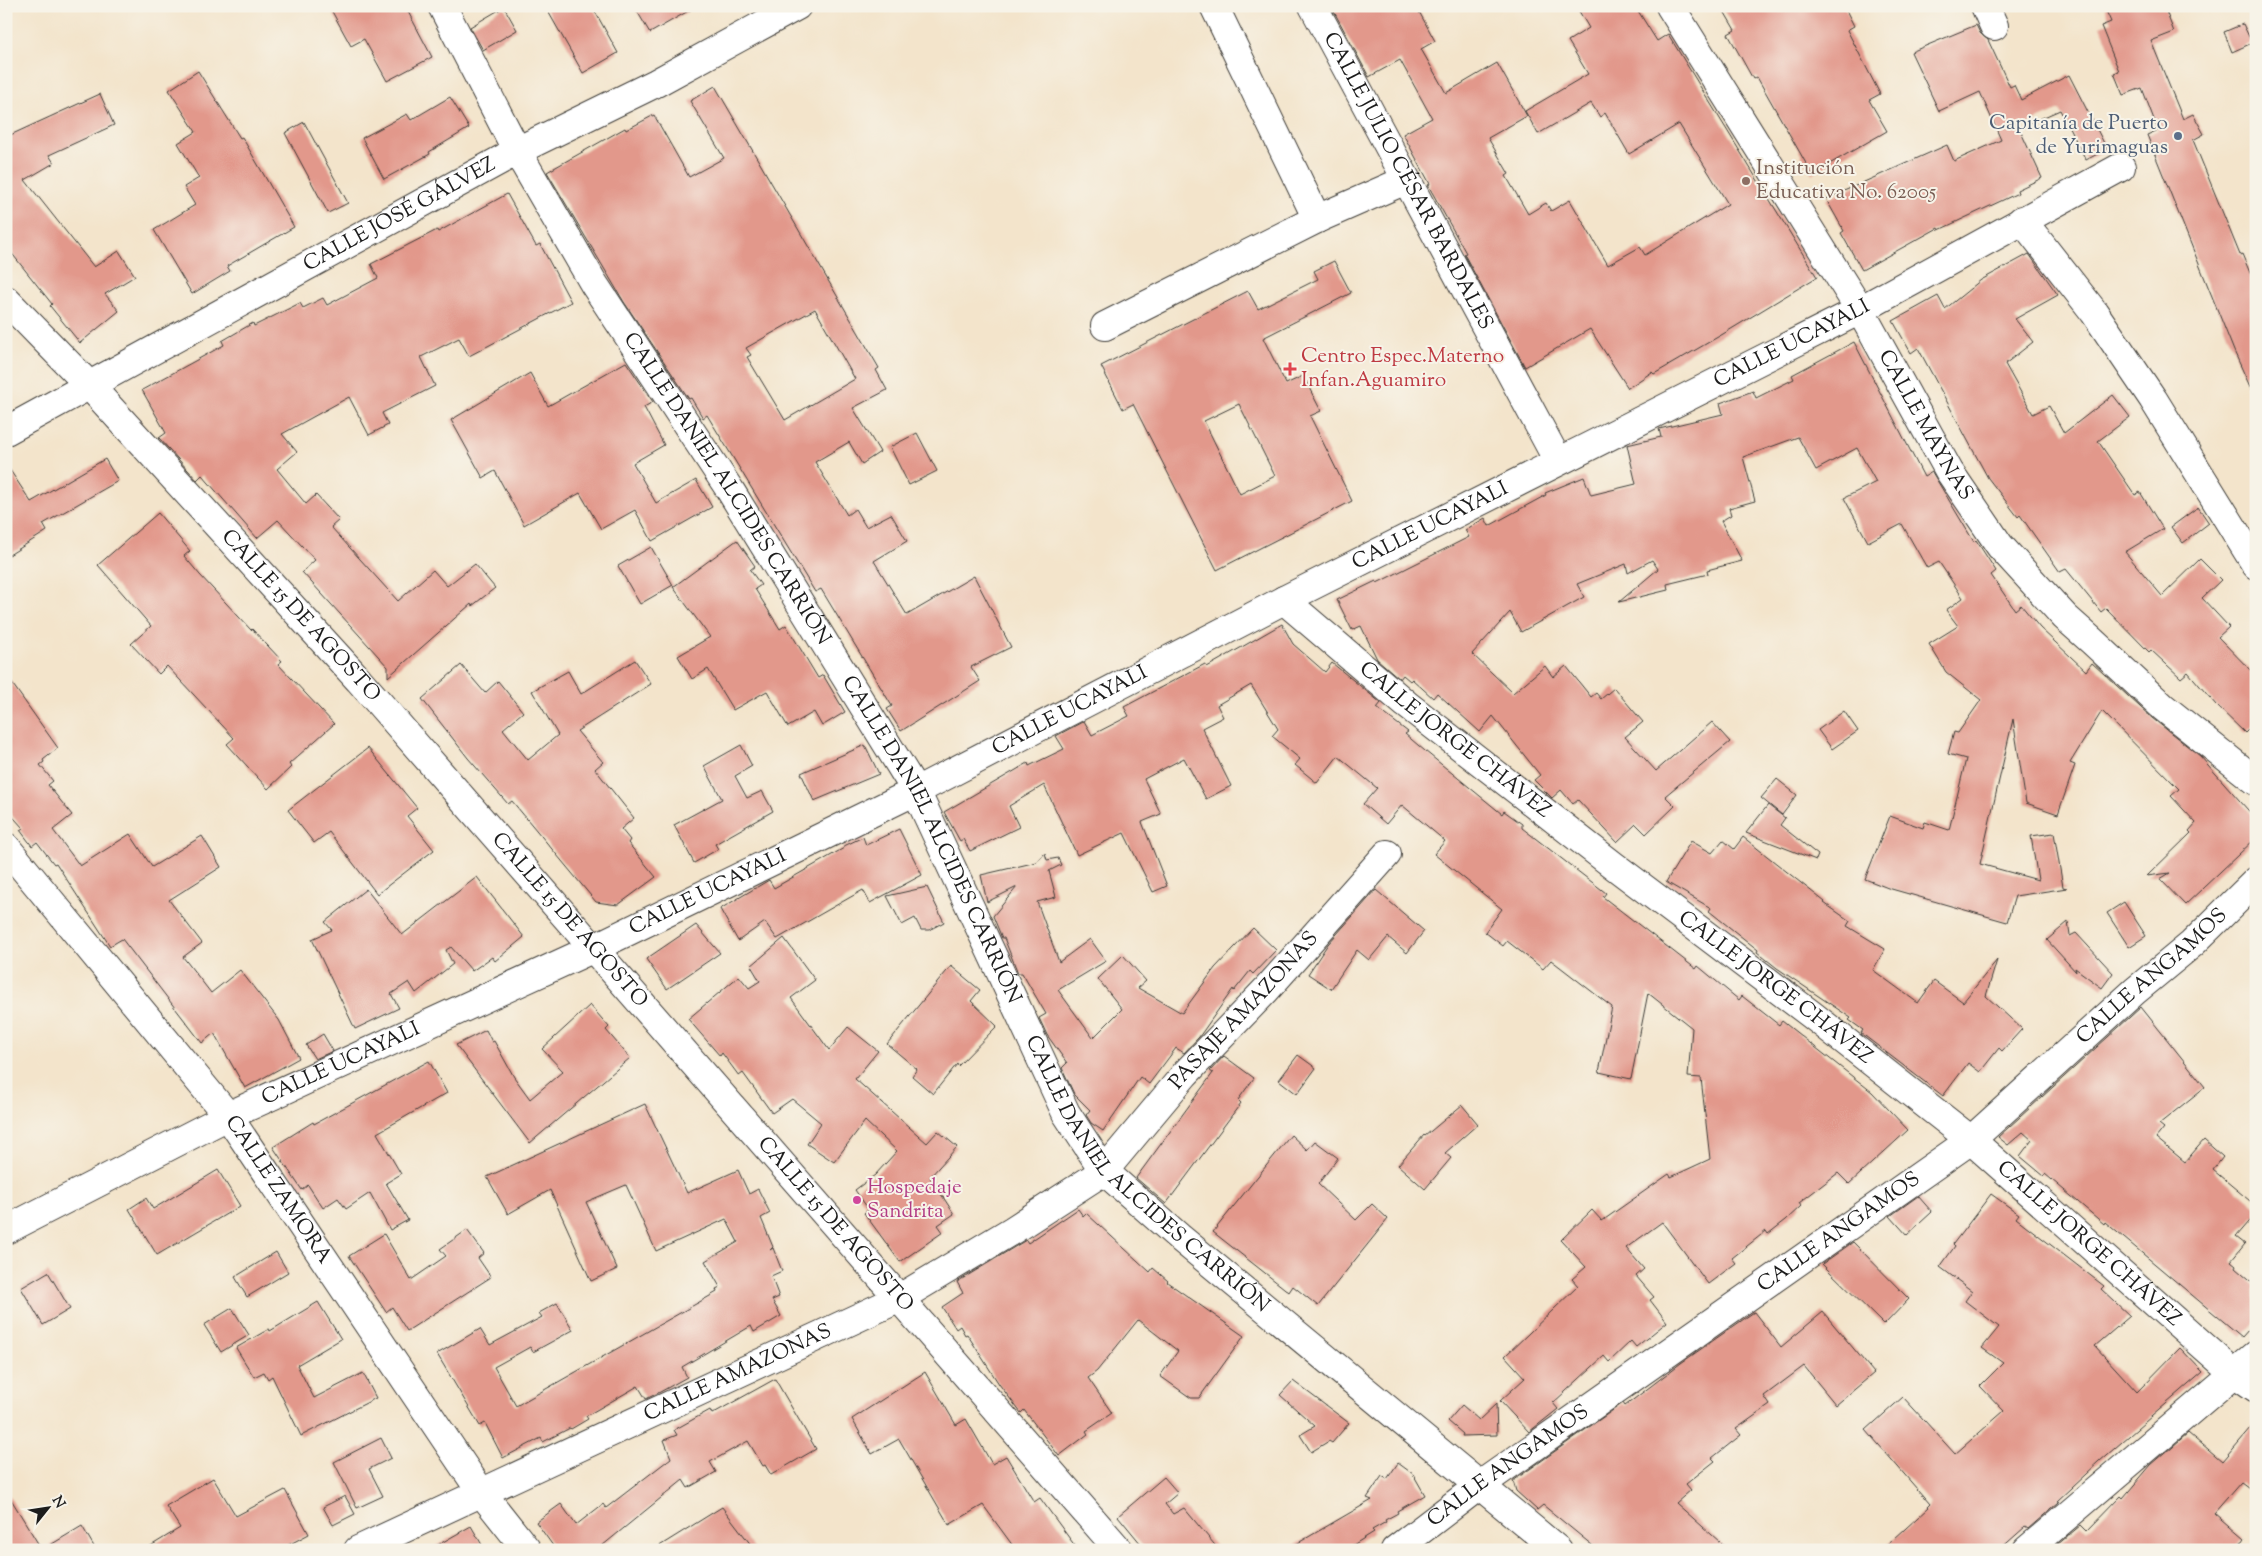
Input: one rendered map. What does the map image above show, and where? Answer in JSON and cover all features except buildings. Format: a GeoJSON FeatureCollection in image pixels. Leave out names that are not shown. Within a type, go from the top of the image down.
{"type":"FeatureCollection","features":[{"type":"Feature","properties":{"kind":"street","name":"CALLE DANIEL ALCIDES CARRIÓN"},"geometry":{"type":"LineString","coordinates":[[442,6],[517,151],[594,284],[730,490],[916,790],[1066,1113],[1104,1171],[1179,1237],[1558,1550]]}},
{"type":"Feature","properties":{"kind":"street","name":"CALLE JOSÉ GÁLVEZ"},"geometry":{"type":"LineString","coordinates":[[6,431],[88,384],[517,151],[656,83],[797,6]]}},
{"type":"Feature","properties":{"kind":"street"},"geometry":{"type":"LineString","coordinates":[[1214,6],[1317,219]]}},
{"type":"Feature","properties":{"kind":"street","name":"CALLE JULIO CÉSAR BARDALES"},"geometry":{"type":"LineString","coordinates":[[1313,6],[1558,461]]}},
{"type":"Feature","properties":{"kind":"street","name":"CALLE MAYNAS"},"geometry":{"type":"LineString","coordinates":[[1670,6],[1860,310],[1949,471],[2000,546],[2065,617],[2163,707],[2256,781]]}},
{"type":"Feature","properties":{"kind":"street","name":"CALLE UCAYALI"},"geometry":{"type":"LineString","coordinates":[[6,1230],[228,1116],[592,949],[916,790],[1284,600],[1860,310],[2121,167]]}},
{"type":"Feature","properties":{"kind":"street"},"geometry":{"type":"LineString","coordinates":[[1105,326],[1317,219],[1406,180]]}},
{"type":"Feature","properties":{"kind":"street"},"geometry":{"type":"LineString","coordinates":[[2022,220],[2094,312],[2153,399],[2256,565]]}},
{"type":"Feature","properties":{"kind":"street","name":"CALLE 15 DE AGOSTO"},"geometry":{"type":"LineString","coordinates":[[6,300],[88,384],[359,680],[1119,1550]]}},
{"type":"Feature","properties":{"kind":"street","name":"CALLE JORGE CHÁVEZ"},"geometry":{"type":"LineString","coordinates":[[1284,600],[1406,704],[1613,865],[1812,1015],[1971,1140],[2234,1373],[2256,1388]]}},
{"type":"Feature","properties":{"kind":"street","name":"CALLE ZAMORA"},"geometry":{"type":"LineString","coordinates":[[6,847],[228,1116],[481,1492],[527,1550]]}},
{"type":"Feature","properties":{"kind":"street","name":"PASAJE AMAZONAS"},"geometry":{"type":"LineString","coordinates":[[1104,1171],[1185,1074],[1266,990],[1387,854]]}},
{"type":"Feature","properties":{"kind":"street","name":"CALLE ANGAMOS"},"geometry":{"type":"LineString","coordinates":[[1395,1550],[1480,1485],[1971,1140],[2135,991],[2192,944],[2256,881]]}},
{"type":"Feature","properties":{"kind":"street","name":"CALLE AMAZONAS"},"geometry":{"type":"LineString","coordinates":[[358,1550],[898,1299],[1013,1230],[1104,1171]]}},
{"type":"Feature","properties":{"kind":"street"},"geometry":{"type":"LineString","coordinates":[[2027,1550],[2256,1355]]}},
{"type":"Feature","properties":{"kind":"place","name":"Capitanía de Puerto de Yurimaguas"},"geometry":{"type":"Point","coordinates":[2178,136]}},
{"type":"Feature","properties":{"kind":"place","name":"Institución Educativa No. 62005"},"geometry":{"type":"Point","coordinates":[1746,181]}},
{"type":"Feature","properties":{"kind":"place","name":"Centro Espec.Materno Infan.Aguamiro"},"geometry":{"type":"Point","coordinates":[1290,369]}},
{"type":"Feature","properties":{"kind":"place","name":"Hospedaje Sandrita"},"geometry":{"type":"Point","coordinates":[857,1200]}}]}
